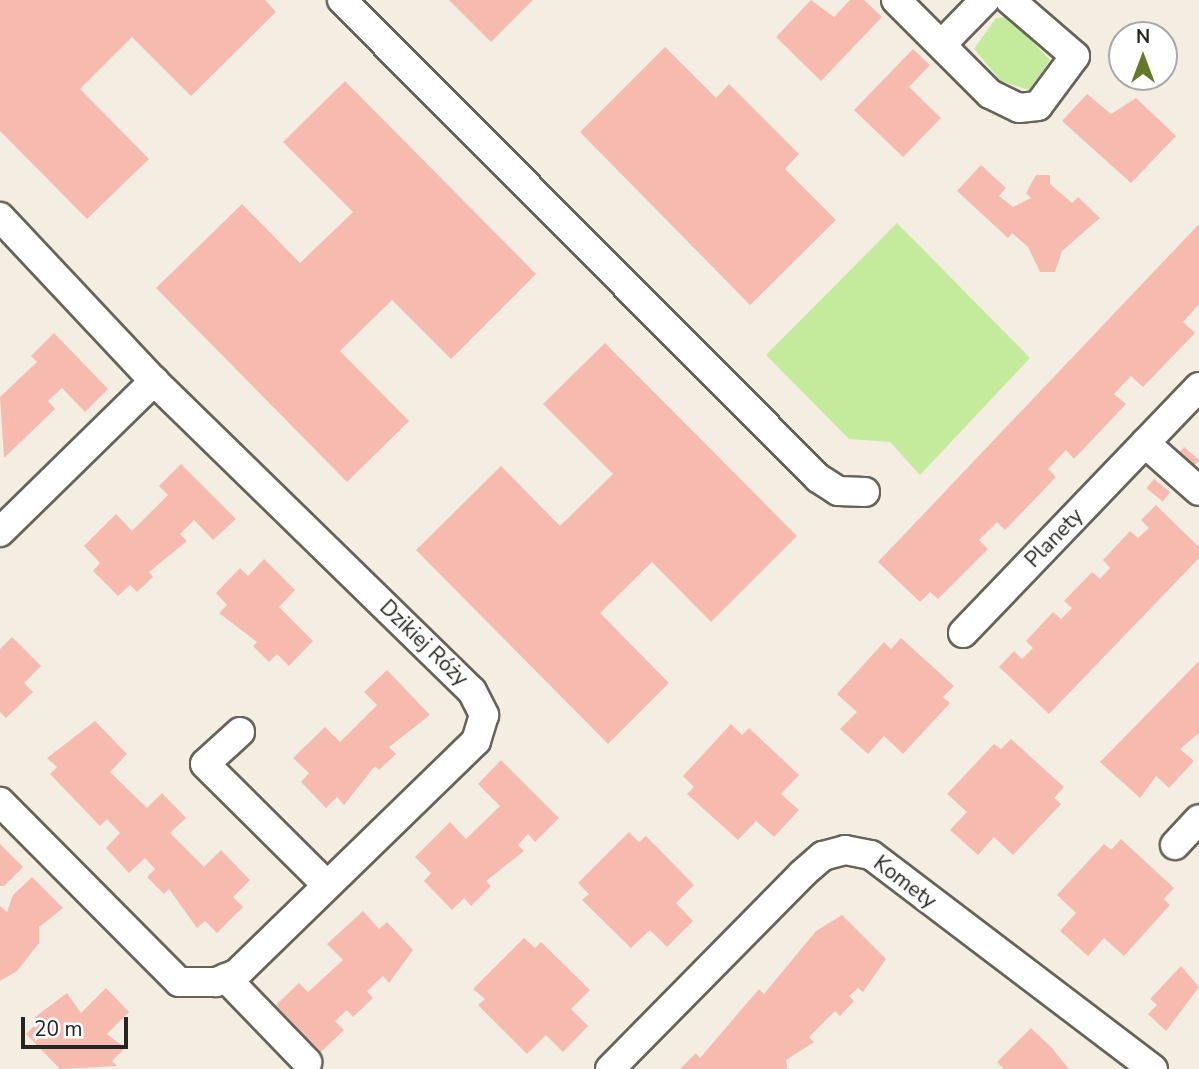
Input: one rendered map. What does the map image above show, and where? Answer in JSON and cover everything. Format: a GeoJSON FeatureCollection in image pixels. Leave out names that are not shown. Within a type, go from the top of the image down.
{"type":"FeatureCollection","features":[{"type":"Feature","properties":{"kind":"street"},"geometry":{"type":"LineString","coordinates":[[342,0],[818,478],[838,491],[865,492]]}},
{"type":"Feature","properties":{"kind":"street"},"geometry":{"type":"LineString","coordinates":[[896,0],[990,94],[1019,108],[1038,106],[1075,56],[1010,0]]}},
{"type":"Feature","properties":{"kind":"street"},"geometry":{"type":"LineString","coordinates":[[942,44],[985,0]]}},
{"type":"Feature","properties":{"kind":"street","name":"Dzikiej Róży"},"geometry":{"type":"LineString","coordinates":[[0,217],[154,381],[479,701],[484,715],[476,741],[226,978]]}},
{"type":"Feature","properties":{"kind":"street"},"geometry":{"type":"LineString","coordinates":[[0,532],[154,381]]}},
{"type":"Feature","properties":{"kind":"street","name":"Planety"},"geometry":{"type":"LineString","coordinates":[[963,633],[1199,387]]}},
{"type":"Feature","properties":{"kind":"street"},"geometry":{"type":"LineString","coordinates":[[1145,443],[1199,491]]}},
{"type":"Feature","properties":{"kind":"street"},"geometry":{"type":"LineString","coordinates":[[240,732],[205,764],[325,883]]}},
{"type":"Feature","properties":{"kind":"street"},"geometry":{"type":"LineString","coordinates":[[0,802],[179,982],[226,978],[307,1062]]}},
{"type":"Feature","properties":{"kind":"street"},"geometry":{"type":"LineString","coordinates":[[1175,845],[1199,819]]}},
{"type":"Feature","properties":{"kind":"street","name":"Komety"},"geometry":{"type":"LineString","coordinates":[[610,1069],[802,874],[823,856],[845,850],[870,855],[1153,1069]]}},
{"type":"Feature","properties":{"kind":"green space"},"geometry":{"type":"Polygon","coordinates":[[[1008,17],[1050,60],[1029,90],[1001,81],[974,49],[996,18],[1008,17]]]}},
{"type":"Feature","properties":{"kind":"green space"},"geometry":{"type":"Polygon","coordinates":[[[897,223],[1030,358],[920,475],[890,442],[849,439],[766,355],[897,223]]]}},
{"type":"Feature","properties":{"kind":"building"},"geometry":{"type":"Polygon","coordinates":[[[0,0],[265,0],[276,12],[191,96],[132,37],[80,89],[149,159],[87,219],[0,131],[0,0]]]}},
{"type":"Feature","properties":{"kind":"building"},"geometry":{"type":"Polygon","coordinates":[[[449,0],[533,0],[491,42],[449,0]]]}},
{"type":"Feature","properties":{"kind":"building"},"geometry":{"type":"Polygon","coordinates":[[[811,0],[834,17],[850,0],[864,0],[882,17],[821,81],[776,37],[811,0]]]}},
{"type":"Feature","properties":{"kind":"building"},"geometry":{"type":"Polygon","coordinates":[[[665,47],[716,98],[729,84],[799,154],[785,169],[836,220],[750,305],[580,132],[665,47]]]}},
{"type":"Feature","properties":{"kind":"building"},"geometry":{"type":"Polygon","coordinates":[[[913,49],[930,65],[909,87],[941,118],[903,157],[854,110],[913,49]]]}},
{"type":"Feature","properties":{"kind":"building"},"geometry":{"type":"Polygon","coordinates":[[[345,81],[536,274],[451,359],[392,300],[340,351],[409,421],[347,482],[156,288],[242,204],[300,263],[353,212],[283,142],[345,81]]]}},
{"type":"Feature","properties":{"kind":"building"},"geometry":{"type":"Polygon","coordinates":[[[1087,94],[1111,114],[1136,98],[1176,136],[1131,183],[1062,121],[1087,94]]]}},
{"type":"Feature","properties":{"kind":"building"},"geometry":{"type":"Polygon","coordinates":[[[981,165],[1006,188],[999,196],[1013,207],[1031,198],[1026,193],[1036,175],[1050,175],[1050,184],[1072,203],[1078,197],[1100,218],[1062,251],[1055,272],[1040,272],[1028,247],[1012,233],[1008,238],[957,191],[981,165]]]}},
{"type":"Feature","properties":{"kind":"building"},"geometry":{"type":"Polygon","coordinates":[[[1199,224],[1199,304],[1183,322],[1195,333],[1143,387],[1131,376],[1114,394],[1126,404],[1074,459],[1066,450],[1048,469],[1056,477],[1005,530],[997,522],[979,540],[988,549],[938,599],[930,592],[920,602],[878,562],[1199,224]]]}},
{"type":"Feature","properties":{"kind":"building"},"geometry":{"type":"Polygon","coordinates":[[[54,333],[108,389],[85,412],[62,388],[48,401],[55,409],[4,458],[0,397],[37,362],[31,356],[54,333]]]}},
{"type":"Feature","properties":{"kind":"building"},"geometry":{"type":"Polygon","coordinates":[[[605,343],[797,536],[711,622],[652,562],[600,613],[669,683],[608,744],[416,550],[501,466],[560,526],[613,474],[543,404],[605,343]]]}},
{"type":"Feature","properties":{"kind":"building"},"geometry":{"type":"Polygon","coordinates":[[[1184,447],[1199,460],[1193,468],[1177,455],[1184,447]]]}},
{"type":"Feature","properties":{"kind":"building"},"geometry":{"type":"Polygon","coordinates":[[[181,464],[236,519],[213,540],[194,520],[180,534],[187,541],[149,572],[153,577],[137,592],[130,585],[118,596],[93,571],[100,563],[84,546],[116,514],[132,531],[168,495],[159,486],[181,464]]]}},
{"type":"Feature","properties":{"kind":"building"},"geometry":{"type":"Polygon","coordinates":[[[1154,479],[1170,492],[1163,502],[1146,488],[1154,479]]]}},
{"type":"Feature","properties":{"kind":"building"},"geometry":{"type":"Polygon","coordinates":[[[1156,505],[1199,547],[1199,558],[1049,714],[999,667],[1014,651],[1022,659],[1033,648],[1026,641],[1053,612],[1061,619],[1072,608],[1064,601],[1092,572],[1100,579],[1110,568],[1103,560],[1130,531],[1138,538],[1149,528],[1141,520],[1156,505]]]}},
{"type":"Feature","properties":{"kind":"building"},"geometry":{"type":"Polygon","coordinates":[[[264,559],[295,590],[279,607],[313,641],[289,666],[277,654],[269,662],[253,646],[257,642],[219,613],[227,605],[216,593],[240,568],[248,576],[264,559]]]}},
{"type":"Feature","properties":{"kind":"building"},"geometry":{"type":"Polygon","coordinates":[[[12,637],[41,666],[24,683],[33,692],[6,718],[0,712],[0,649],[12,637]]]}},
{"type":"Feature","properties":{"kind":"building"},"geometry":{"type":"Polygon","coordinates":[[[901,638],[954,686],[943,697],[950,703],[903,754],[884,736],[868,754],[840,729],[857,712],[837,694],[884,642],[891,649],[901,638]]]}},
{"type":"Feature","properties":{"kind":"building"},"geometry":{"type":"Polygon","coordinates":[[[1199,661],[1199,733],[1180,749],[1194,761],[1169,788],[1156,776],[1140,798],[1100,762],[1199,661]]]}},
{"type":"Feature","properties":{"kind":"building"},"geometry":{"type":"Polygon","coordinates":[[[387,670],[430,715],[389,747],[396,754],[379,770],[375,766],[344,805],[337,797],[326,808],[301,782],[309,773],[293,758],[325,727],[340,742],[377,705],[364,692],[387,670]]]}},
{"type":"Feature","properties":{"kind":"building"},"geometry":{"type":"Polygon","coordinates":[[[95,721],[127,754],[110,772],[147,808],[162,793],[186,818],[170,833],[204,867],[221,850],[250,880],[233,897],[243,907],[217,933],[205,921],[197,928],[169,889],[164,894],[147,877],[155,869],[145,858],[129,873],[106,848],[120,833],[107,819],[100,826],[50,774],[57,767],[47,758],[95,721]]]}},
{"type":"Feature","properties":{"kind":"building"},"geometry":{"type":"Polygon","coordinates":[[[731,724],[742,735],[749,728],[799,775],[781,794],[799,810],[774,837],[756,821],[738,840],[687,794],[694,787],[683,776],[731,724]]]}},
{"type":"Feature","properties":{"kind":"building"},"geometry":{"type":"Polygon","coordinates":[[[1011,739],[1064,787],[1054,798],[1061,804],[1013,855],[994,837],[978,855],[950,830],[967,812],[947,794],[994,744],[1001,749],[1011,739]]]}},
{"type":"Feature","properties":{"kind":"building"},"geometry":{"type":"Polygon","coordinates":[[[501,760],[559,818],[535,842],[528,834],[518,845],[524,851],[486,881],[491,886],[471,906],[464,898],[452,910],[424,881],[431,873],[415,857],[450,822],[466,839],[500,806],[478,784],[501,760]]]}},
{"type":"Feature","properties":{"kind":"building"},"geometry":{"type":"Polygon","coordinates":[[[629,832],[639,842],[646,836],[694,885],[676,903],[693,921],[667,947],[650,930],[631,948],[582,900],[589,894],[578,883],[629,832]]]}},
{"type":"Feature","properties":{"kind":"building"},"geometry":{"type":"Polygon","coordinates":[[[1121,839],[1174,888],[1164,899],[1170,905],[1124,956],[1104,938],[1088,956],[1060,931],[1076,913],[1057,895],[1104,844],[1111,850],[1121,839]]]}},
{"type":"Feature","properties":{"kind":"building"},"geometry":{"type":"Polygon","coordinates":[[[0,844],[23,867],[4,886],[0,886],[0,844]]]}},
{"type":"Feature","properties":{"kind":"building"},"geometry":{"type":"Polygon","coordinates":[[[32,877],[63,908],[39,927],[39,943],[17,971],[0,981],[0,906],[7,912],[13,895],[32,877]]]}},
{"type":"Feature","properties":{"kind":"building"},"geometry":{"type":"Polygon","coordinates":[[[363,911],[379,929],[387,922],[413,950],[389,983],[383,976],[367,991],[373,998],[353,1017],[347,1010],[335,1021],[344,1030],[321,1052],[276,1005],[299,983],[308,992],[343,960],[327,944],[363,911]]]}},
{"type":"Feature","properties":{"kind":"building"},"geometry":{"type":"Polygon","coordinates":[[[842,915],[886,959],[863,992],[858,988],[849,996],[854,1001],[840,1016],[835,1011],[809,1037],[814,1042],[786,1060],[787,1069],[680,1069],[696,1053],[700,1058],[759,989],[764,994],[816,931],[842,915]]]}},
{"type":"Feature","properties":{"kind":"building"},"geometry":{"type":"Polygon","coordinates":[[[524,938],[535,948],[541,942],[590,990],[571,1009],[588,1026],[563,1052],[546,1035],[527,1054],[478,1005],[485,999],[473,989],[524,938]]]}},
{"type":"Feature","properties":{"kind":"building"},"geometry":{"type":"Polygon","coordinates":[[[1181,966],[1199,987],[1166,1031],[1148,1014],[1157,1005],[1150,999],[1181,966]]]}},
{"type":"Feature","properties":{"kind":"building"},"geometry":{"type":"Polygon","coordinates":[[[106,988],[129,1012],[107,1034],[125,1048],[112,1061],[117,1066],[60,1069],[26,1034],[39,1021],[35,1017],[67,993],[81,1013],[106,988]]]}},
{"type":"Feature","properties":{"kind":"building"},"geometry":{"type":"Polygon","coordinates":[[[1031,1028],[1069,1069],[1004,1069],[997,1062],[1031,1028]]]}}]}
